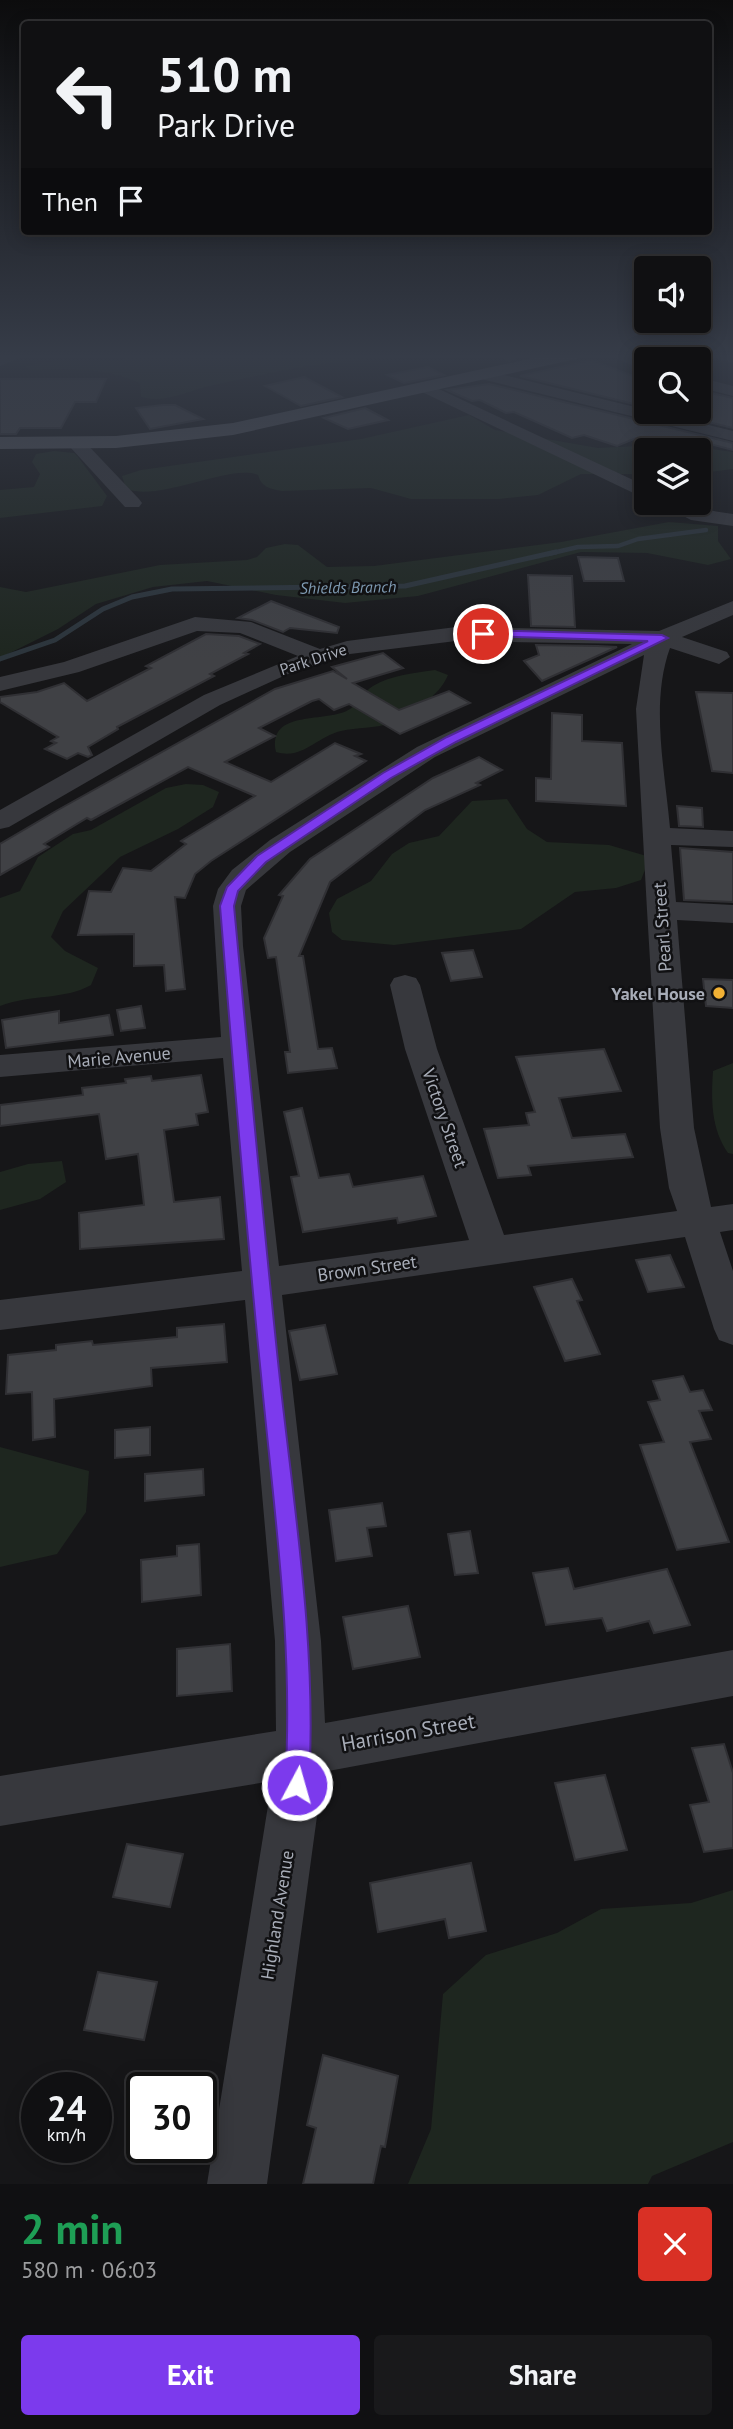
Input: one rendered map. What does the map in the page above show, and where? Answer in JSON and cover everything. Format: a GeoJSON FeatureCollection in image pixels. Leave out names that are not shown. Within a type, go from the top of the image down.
{"type":"FeatureCollection","features":[{"type":"Feature","properties":{"kind":"street"},"geometry":{"type":"LineString","coordinates":[[87,456],[132,503]]}},
{"type":"Feature","properties":{"kind":"street"},"geometry":{"type":"LineString","coordinates":[[568,456],[634,487]]}},
{"type":"Feature","properties":{"kind":"street"},"geometry":{"type":"LineString","coordinates":[[700,515],[710,519]]}},
{"type":"Feature","properties":{"kind":"street"},"geometry":{"type":"LineString","coordinates":[[681,519],[733,520]]}},
{"type":"Feature","properties":{"kind":"street"},"geometry":{"type":"LineString","coordinates":[[662,638],[733,608]]}},
{"type":"Feature","properties":{"kind":"street"},"geometry":{"type":"LineString","coordinates":[[662,638],[726,661],[733,608]]}},
{"type":"Feature","properties":{"kind":"street"},"geometry":{"type":"LineString","coordinates":[[0,684],[119,652],[185,626],[212,623],[243,627],[318,656]]}},
{"type":"Feature","properties":{"kind":"street","name":"Park Drive"},"geometry":{"type":"LineString","coordinates":[[0,821],[212,700],[280,669],[318,656],[382,641],[456,634],[662,638]]}},
{"type":"Feature","properties":{"kind":"street","name":"Pearl Street"},"geometry":{"type":"LineString","coordinates":[[662,638],[653,662],[648,709],[677,1128],[697,1222],[733,1329]]}},
{"type":"Feature","properties":{"kind":"street","name":"Highland Avenue"},"geometry":{"type":"LineString","coordinates":[[237,2184],[300,1752],[298,1641],[238,1046],[227,906],[232,890],[242,876],[290,839],[426,752],[662,638]]}},
{"type":"Feature","properties":{"kind":"street"},"geometry":{"type":"LineString","coordinates":[[657,836],[733,839]]}},
{"type":"Feature","properties":{"kind":"street"},"geometry":{"type":"LineString","coordinates":[[661,910],[733,914]]}},
{"type":"Feature","properties":{"kind":"street","name":"Victory Street"},"geometry":{"type":"LineString","coordinates":[[405,985],[421,1049],[491,1250]]}},
{"type":"Feature","properties":{"kind":"street","name":"Marie Avenue"},"geometry":{"type":"LineString","coordinates":[[0,1066],[238,1046]]}},
{"type":"Feature","properties":{"kind":"street","name":"Brown Street"},"geometry":{"type":"LineString","coordinates":[[0,1315],[261,1283],[733,1217]]}},
{"type":"Feature","properties":{"kind":"street","name":"Harrison Street"},"geometry":{"type":"LineString","coordinates":[[0,1801],[300,1752],[733,1673]]}},
{"type":"Feature","properties":{"kind":"shaded area"},"geometry":{"type":"Polygon","coordinates":[[[35,456],[77,456],[107,496],[102,506],[0,518],[0,490],[34,487],[40,474],[32,462],[35,456]]]}},
{"type":"Feature","properties":{"kind":"shaded area"},"geometry":{"type":"Polygon","coordinates":[[[241,456],[634,456],[634,474],[581,474],[538,495],[499,499],[411,499],[371,488],[282,491],[267,487],[258,475],[246,473],[141,492],[126,489],[122,476],[141,470],[241,456]]]}},
{"type":"Feature","properties":{"kind":"shaded area"},"geometry":{"type":"Polygon","coordinates":[[[711,456],[733,456],[733,469],[711,472],[711,456]]]}},
{"type":"Feature","properties":{"kind":"shaded area"},"geometry":{"type":"Polygon","coordinates":[[[669,522],[718,526],[718,541],[731,559],[708,565],[647,553],[581,552],[418,596],[345,603],[276,595],[207,581],[153,587],[96,604],[58,629],[0,658],[0,587],[26,592],[160,565],[247,560],[257,557],[266,548],[285,544],[298,545],[327,567],[374,566],[561,542],[669,522]]]}},
{"type":"Feature","properties":{"kind":"shaded area"},"geometry":{"type":"Polygon","coordinates":[[[435,670],[448,675],[444,683],[424,704],[398,719],[378,726],[341,731],[294,753],[276,752],[276,738],[281,729],[290,723],[350,709],[369,689],[387,679],[435,670]]]}},
{"type":"Feature","properties":{"kind":"shaded area"},"geometry":{"type":"Polygon","coordinates":[[[186,784],[203,785],[219,792],[213,807],[178,829],[120,857],[63,911],[51,937],[65,951],[98,968],[91,985],[70,993],[0,1006],[0,898],[20,891],[38,857],[73,834],[91,830],[166,788],[186,784]]]}},
{"type":"Feature","properties":{"kind":"shaded area"},"geometry":{"type":"Polygon","coordinates":[[[507,799],[527,829],[547,842],[609,845],[650,857],[641,880],[616,888],[575,892],[521,929],[394,945],[342,940],[332,932],[329,913],[337,899],[371,881],[392,854],[409,843],[439,836],[472,801],[507,799]]]}},
{"type":"Feature","properties":{"kind":"shaded area"},"geometry":{"type":"Polygon","coordinates":[[[733,1063],[733,1154],[728,1153],[718,1134],[712,1093],[713,1071],[733,1063]]]}},
{"type":"Feature","properties":{"kind":"shaded area"},"geometry":{"type":"Polygon","coordinates":[[[62,1161],[66,1182],[40,1199],[0,1210],[0,1172],[28,1164],[62,1161]]]}},
{"type":"Feature","properties":{"kind":"shaded area"},"geometry":{"type":"Polygon","coordinates":[[[0,1447],[89,1471],[86,1512],[57,1554],[0,1567],[0,1447]]]}},
{"type":"Feature","properties":{"kind":"shaded area"},"geometry":{"type":"Polygon","coordinates":[[[733,1890],[733,2142],[652,2176],[648,2184],[408,2184],[431,2129],[443,1994],[486,1955],[557,1933],[601,1909],[691,1903],[733,1890]]]}},
{"type":"Feature","properties":{"kind":"building"},"geometry":{"type":"Polygon","coordinates":[[[578,557],[618,558],[624,581],[584,581],[578,557]]]}},
{"type":"Feature","properties":{"kind":"building"},"geometry":{"type":"Polygon","coordinates":[[[528,575],[572,576],[575,627],[531,626],[528,575]]]}},
{"type":"Feature","properties":{"kind":"building"},"geometry":{"type":"Polygon","coordinates":[[[271,601],[339,627],[337,633],[290,628],[283,632],[252,620],[238,618],[271,601]]]}},
{"type":"Feature","properties":{"kind":"building"},"geometry":{"type":"Polygon","coordinates":[[[206,634],[239,636],[260,644],[244,653],[248,654],[210,674],[214,676],[117,727],[118,729],[88,747],[92,755],[88,757],[78,753],[67,759],[45,749],[56,743],[51,741],[58,737],[0,702],[0,697],[37,692],[64,683],[87,701],[151,668],[146,666],[206,634]]]}},
{"type":"Feature","properties":{"kind":"building"},"geometry":{"type":"Polygon","coordinates":[[[536,645],[617,647],[542,681],[524,661],[539,655],[536,645]]]}},
{"type":"Feature","properties":{"kind":"building"},"geometry":{"type":"Polygon","coordinates":[[[383,653],[403,668],[353,683],[399,710],[449,691],[470,703],[400,734],[349,704],[334,710],[319,699],[259,728],[275,736],[225,762],[271,782],[335,743],[361,754],[355,756],[366,761],[211,861],[195,874],[185,898],[175,897],[185,989],[166,991],[164,965],[134,966],[134,934],[78,935],[89,891],[111,892],[123,868],[151,871],[186,844],[181,841],[255,796],[188,767],[91,820],[87,818],[44,844],[49,847],[0,875],[0,844],[56,811],[275,689],[333,671],[347,679],[332,667],[383,653]]]}},
{"type":"Feature","properties":{"kind":"building"},"geometry":{"type":"Polygon","coordinates":[[[696,692],[733,693],[733,773],[712,771],[696,692]]]}},
{"type":"Feature","properties":{"kind":"building"},"geometry":{"type":"Polygon","coordinates":[[[552,713],[582,715],[582,741],[622,743],[626,806],[536,801],[536,778],[551,779],[552,713]]]}},
{"type":"Feature","properties":{"kind":"building"},"geometry":{"type":"Polygon","coordinates":[[[479,757],[502,770],[476,783],[480,785],[425,810],[330,882],[299,956],[303,956],[318,1049],[332,1048],[337,1068],[288,1073],[285,1052],[290,1052],[276,957],[268,958],[264,938],[283,896],[279,895],[310,859],[433,778],[479,757]]]}},
{"type":"Feature","properties":{"kind":"building"},"geometry":{"type":"Polygon","coordinates":[[[677,806],[702,808],[703,827],[679,826],[677,806]]]}},
{"type":"Feature","properties":{"kind":"building"},"geometry":{"type":"Polygon","coordinates":[[[680,848],[733,852],[733,902],[684,900],[680,848]]]}},
{"type":"Feature","properties":{"kind":"building"},"geometry":{"type":"Polygon","coordinates":[[[473,950],[482,977],[451,981],[442,953],[473,950]]]}},
{"type":"Feature","properties":{"kind":"building","name":"Yakel House"},"geometry":{"type":"Polygon","coordinates":[[[703,979],[733,980],[733,1008],[706,1006],[703,979]]]}},
{"type":"Feature","properties":{"kind":"building"},"geometry":{"type":"Polygon","coordinates":[[[141,1006],[145,1028],[121,1031],[117,1010],[141,1006]]]}},
{"type":"Feature","properties":{"kind":"building"},"geometry":{"type":"Polygon","coordinates":[[[59,1011],[59,1023],[109,1015],[113,1035],[6,1048],[2,1020],[59,1011]]]}},
{"type":"Feature","properties":{"kind":"building"},"geometry":{"type":"Polygon","coordinates":[[[604,1049],[621,1091],[559,1098],[572,1138],[625,1134],[633,1157],[528,1166],[531,1175],[498,1178],[484,1129],[529,1125],[526,1113],[535,1112],[516,1057],[604,1049]]]}},
{"type":"Feature","properties":{"kind":"building"},"geometry":{"type":"Polygon","coordinates":[[[201,1075],[208,1112],[196,1114],[198,1125],[164,1130],[174,1202],[220,1197],[224,1239],[80,1249],[79,1213],[144,1205],[138,1154],[106,1159],[99,1114],[0,1126],[0,1105],[83,1095],[82,1088],[126,1083],[125,1079],[151,1076],[152,1081],[201,1075]]]}},
{"type":"Feature","properties":{"kind":"building"},"geometry":{"type":"Polygon","coordinates":[[[302,1108],[319,1178],[349,1174],[353,1187],[423,1176],[436,1216],[398,1223],[397,1218],[303,1232],[291,1177],[299,1176],[284,1112],[302,1108]]]}},
{"type":"Feature","properties":{"kind":"building"},"geometry":{"type":"Polygon","coordinates":[[[670,1255],[684,1287],[648,1292],[636,1260],[670,1255]]]}},
{"type":"Feature","properties":{"kind":"building"},"geometry":{"type":"Polygon","coordinates":[[[572,1279],[582,1300],[577,1301],[600,1354],[565,1361],[534,1287],[572,1279]]]}},
{"type":"Feature","properties":{"kind":"building"},"geometry":{"type":"Polygon","coordinates":[[[224,1324],[227,1362],[151,1368],[152,1386],[54,1399],[55,1437],[33,1440],[32,1392],[6,1394],[8,1355],[56,1350],[56,1345],[92,1341],[93,1345],[177,1337],[177,1328],[224,1324]]]}},
{"type":"Feature","properties":{"kind":"building"},"geometry":{"type":"Polygon","coordinates":[[[325,1325],[337,1374],[300,1380],[289,1331],[325,1325]]]}},
{"type":"Feature","properties":{"kind":"building"},"geometry":{"type":"Polygon","coordinates":[[[683,1376],[690,1392],[703,1390],[712,1410],[699,1411],[711,1439],[690,1442],[729,1542],[677,1550],[640,1445],[664,1442],[648,1402],[660,1400],[653,1381],[683,1376]]]}},
{"type":"Feature","properties":{"kind":"building"},"geometry":{"type":"Polygon","coordinates":[[[150,1427],[150,1455],[115,1458],[115,1430],[150,1427]]]}},
{"type":"Feature","properties":{"kind":"building"},"geometry":{"type":"Polygon","coordinates":[[[203,1469],[204,1495],[145,1501],[145,1474],[203,1469]]]}},
{"type":"Feature","properties":{"kind":"building"},"geometry":{"type":"Polygon","coordinates":[[[382,1503],[386,1526],[367,1528],[372,1556],[336,1561],[329,1510],[382,1503]]]}},
{"type":"Feature","properties":{"kind":"building"},"geometry":{"type":"Polygon","coordinates":[[[470,1531],[478,1573],[455,1575],[448,1534],[470,1531]]]}},
{"type":"Feature","properties":{"kind":"building"},"geometry":{"type":"Polygon","coordinates":[[[199,1544],[201,1595],[142,1602],[141,1560],[177,1556],[177,1546],[199,1544]]]}},
{"type":"Feature","properties":{"kind":"building"},"geometry":{"type":"Polygon","coordinates":[[[568,1568],[574,1589],[667,1569],[690,1625],[654,1633],[649,1621],[607,1631],[602,1618],[546,1625],[533,1573],[568,1568]]]}},
{"type":"Feature","properties":{"kind":"building"},"geometry":{"type":"Polygon","coordinates":[[[408,1606],[420,1657],[353,1669],[343,1617],[408,1606]]]}},
{"type":"Feature","properties":{"kind":"building"},"geometry":{"type":"Polygon","coordinates":[[[230,1644],[232,1691],[177,1696],[177,1649],[230,1644]]]}},
{"type":"Feature","properties":{"kind":"building"},"geometry":{"type":"Polygon","coordinates":[[[724,1744],[733,1773],[733,1848],[704,1852],[690,1805],[709,1802],[692,1748],[724,1744]]]}},
{"type":"Feature","properties":{"kind":"building"},"geometry":{"type":"Polygon","coordinates":[[[605,1775],[627,1850],[575,1860],[555,1783],[605,1775]]]}},
{"type":"Feature","properties":{"kind":"building"},"geometry":{"type":"Polygon","coordinates":[[[127,1844],[183,1854],[170,1907],[113,1897],[127,1844]]]}},
{"type":"Feature","properties":{"kind":"building"},"geometry":{"type":"Polygon","coordinates":[[[471,1863],[486,1931],[449,1938],[445,1919],[378,1932],[370,1883],[471,1863]]]}},
{"type":"Feature","properties":{"kind":"building"},"geometry":{"type":"Polygon","coordinates":[[[98,1972],[157,1982],[144,2040],[84,2030],[98,1972]]]}},
{"type":"Feature","properties":{"kind":"building"},"geometry":{"type":"Polygon","coordinates":[[[323,2055],[398,2076],[385,2147],[381,2146],[373,2184],[303,2184],[316,2128],[307,2125],[323,2055]]]}},
{"type":"Feature","properties":{"kind":"waterway","name":"Shields Branch"},"geometry":{"type":"LineString","coordinates":[[548,554],[578,547],[618,546],[638,539],[706,530]]}},
{"type":"Feature","properties":{"kind":"waterway","name":"Shields Branch"},"geometry":{"type":"LineString","coordinates":[[0,659],[55,640],[103,609],[132,597],[172,589],[405,586],[556,552]]}},
{"type":"Feature","properties":{"kind":"place","name":"Yakel House"},"geometry":{"type":"Point","coordinates":[719,993]}},
{"type":"Feature","properties":{"kind":"route"},"geometry":{"type":"LineString","coordinates":[[297,1785],[301,1719],[298,1641],[261,1283],[227,906],[232,890],[242,876],[262,859],[387,776],[426,752],[662,638],[483,634]]}}]}
